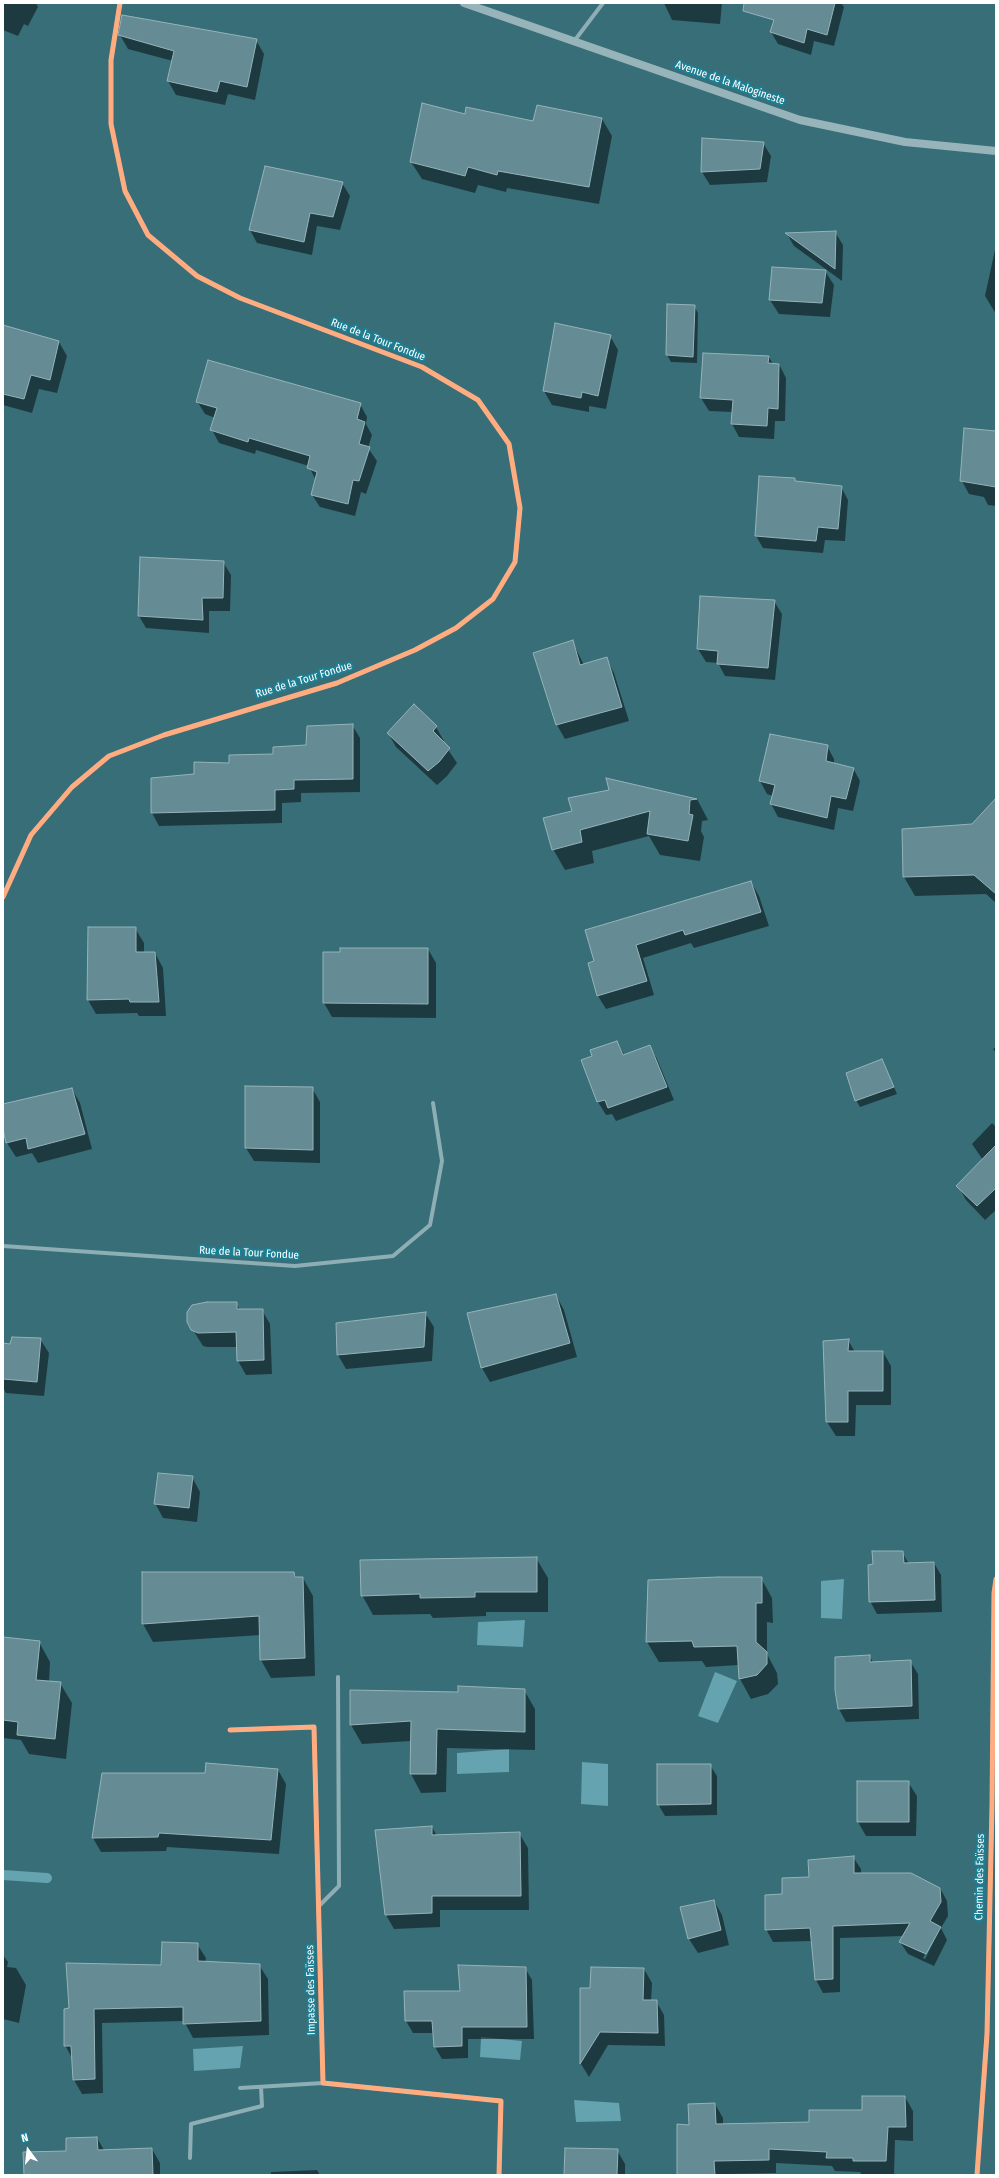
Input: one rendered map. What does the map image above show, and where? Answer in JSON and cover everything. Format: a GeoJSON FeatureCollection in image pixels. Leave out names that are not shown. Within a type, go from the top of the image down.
{"type":"FeatureCollection","features":[{"type":"Feature","properties":{"kind":"street","name":"Rue de la Tour Fondue"},"geometry":{"type":"LineString","coordinates":[[3,897],[32,835],[72,787],[109,756],[164,735],[337,683],[415,650],[456,628],[493,599],[515,562],[520,508],[509,444],[478,400],[422,367],[240,298],[197,276],[148,235],[126,191],[111,124],[111,60],[120,3]]}},
{"type":"Feature","properties":{"kind":"street","name":"Avenue de la Malogineste"},"geometry":{"type":"LineString","coordinates":[[464,3],[575,40],[800,120],[905,142],[996,151]]}},
{"type":"Feature","properties":{"kind":"street"},"geometry":{"type":"LineString","coordinates":[[575,40],[603,3]]}},
{"type":"Feature","properties":{"kind":"street","name":"Rue de la Tour Fondue"},"geometry":{"type":"LineString","coordinates":[[3,1246],[294,1266],[393,1256],[430,1225],[442,1161],[433,1103]]}},
{"type":"Feature","properties":{"kind":"street","name":"Chemin des Faïsses"},"geometry":{"type":"LineString","coordinates":[[978,2175],[987,2034],[992,1806],[994,1593],[996,1579]]}},
{"type":"Feature","properties":{"kind":"street"},"geometry":{"type":"LineString","coordinates":[[319,1906],[339,1886],[338,1677]]}},
{"type":"Feature","properties":{"kind":"street","name":"Impasse des Faïsses"},"geometry":{"type":"LineString","coordinates":[[230,1730],[314,1727],[323,2083]]}},
{"type":"Feature","properties":{"kind":"street"},"geometry":{"type":"LineString","coordinates":[[240,2088],[323,2083],[501,2101],[499,2175]]}},
{"type":"Feature","properties":{"kind":"street"},"geometry":{"type":"LineString","coordinates":[[190,2158],[191,2124],[262,2106],[261,2087]]}},
{"type":"Feature","properties":{"kind":"water"},"geometry":{"type":"Polygon","coordinates":[[[844,1579],[842,1619],[821,1618],[821,1581],[844,1579]]]}},
{"type":"Feature","properties":{"kind":"water"},"geometry":{"type":"Polygon","coordinates":[[[525,1620],[523,1647],[477,1645],[478,1622],[525,1620]]]}},
{"type":"Feature","properties":{"kind":"water"},"geometry":{"type":"Polygon","coordinates":[[[715,1672],[737,1681],[718,1723],[698,1716],[715,1672]]]}},
{"type":"Feature","properties":{"kind":"water"},"geometry":{"type":"Polygon","coordinates":[[[509,1749],[509,1772],[457,1774],[457,1753],[509,1749]]]}},
{"type":"Feature","properties":{"kind":"water"},"geometry":{"type":"Polygon","coordinates":[[[582,1762],[608,1764],[608,1806],[581,1804],[582,1762]]]}},
{"type":"Feature","properties":{"kind":"water"},"geometry":{"type":"Polygon","coordinates":[[[481,2037],[522,2041],[520,2060],[480,2057],[481,2037]]]}},
{"type":"Feature","properties":{"kind":"water"},"geometry":{"type":"Polygon","coordinates":[[[243,2046],[240,2068],[194,2071],[193,2049],[243,2046]]]}},
{"type":"Feature","properties":{"kind":"water"},"geometry":{"type":"Polygon","coordinates":[[[574,2100],[619,2103],[621,2121],[576,2122],[574,2100]]]}},
{"type":"Feature","properties":{"kind":"building"},"geometry":{"type":"Polygon","coordinates":[[[744,3],[835,3],[827,35],[807,29],[804,43],[770,32],[774,20],[743,11],[744,3]]]}},
{"type":"Feature","properties":{"kind":"building"},"geometry":{"type":"Polygon","coordinates":[[[122,15],[257,39],[247,87],[220,81],[217,92],[167,81],[174,51],[118,35],[122,15]]]}},
{"type":"Feature","properties":{"kind":"building"},"geometry":{"type":"Polygon","coordinates":[[[422,103],[465,114],[466,107],[533,121],[537,105],[602,118],[589,187],[498,171],[497,175],[468,167],[465,176],[410,162],[422,103]]]}},
{"type":"Feature","properties":{"kind":"building"},"geometry":{"type":"Polygon","coordinates":[[[702,138],[764,142],[760,169],[701,172],[702,138]]]}},
{"type":"Feature","properties":{"kind":"building"},"geometry":{"type":"Polygon","coordinates":[[[265,166],[343,182],[333,217],[310,213],[304,242],[249,230],[265,166]]]}},
{"type":"Feature","properties":{"kind":"building"},"geometry":{"type":"Polygon","coordinates":[[[836,231],[835,269],[785,233],[836,231]]]}},
{"type":"Feature","properties":{"kind":"building"},"geometry":{"type":"Polygon","coordinates":[[[772,267],[826,270],[822,303],[769,300],[772,267]]]}},
{"type":"Feature","properties":{"kind":"building"},"geometry":{"type":"Polygon","coordinates":[[[667,304],[695,305],[693,357],[666,355],[667,304]]]}},
{"type":"Feature","properties":{"kind":"building"},"geometry":{"type":"Polygon","coordinates":[[[555,323],[611,335],[598,396],[582,392],[581,398],[543,391],[555,323]]]}},
{"type":"Feature","properties":{"kind":"building"},"geometry":{"type":"Polygon","coordinates":[[[3,325],[59,341],[50,380],[31,375],[24,399],[3,394],[3,325]]]}},
{"type":"Feature","properties":{"kind":"building"},"geometry":{"type":"Polygon","coordinates":[[[703,353],[769,356],[768,363],[779,364],[778,409],[768,408],[767,426],[731,424],[733,400],[700,398],[703,353]]]}},
{"type":"Feature","properties":{"kind":"building"},"geometry":{"type":"Polygon","coordinates":[[[208,360],[361,403],[357,419],[365,422],[359,444],[370,447],[359,481],[353,480],[348,504],[311,495],[317,472],[307,468],[310,456],[249,438],[248,442],[210,430],[217,408],[196,402],[208,360]]]}},
{"type":"Feature","properties":{"kind":"building"},"geometry":{"type":"Polygon","coordinates":[[[964,428],[996,431],[996,487],[960,481],[964,428]]]}},
{"type":"Feature","properties":{"kind":"building"},"geometry":{"type":"Polygon","coordinates":[[[759,476],[795,478],[795,481],[842,486],[838,529],[818,527],[816,541],[755,536],[759,476]]]}},
{"type":"Feature","properties":{"kind":"building"},"geometry":{"type":"Polygon","coordinates":[[[140,557],[224,561],[223,598],[202,598],[203,620],[138,616],[140,557]]]}},
{"type":"Feature","properties":{"kind":"building"},"geometry":{"type":"Polygon","coordinates":[[[700,596],[775,600],[768,668],[717,664],[718,651],[697,649],[700,596]]]}},
{"type":"Feature","properties":{"kind":"building"},"geometry":{"type":"Polygon","coordinates":[[[573,640],[580,665],[607,657],[622,707],[556,725],[533,653],[573,640]]]}},
{"type":"Feature","properties":{"kind":"building"},"geometry":{"type":"Polygon","coordinates":[[[414,704],[437,726],[433,731],[450,748],[439,762],[428,771],[387,733],[414,704]]]}},
{"type":"Feature","properties":{"kind":"building"},"geometry":{"type":"Polygon","coordinates":[[[353,724],[353,779],[294,780],[294,789],[275,790],[275,810],[151,813],[151,778],[194,774],[194,762],[229,763],[229,755],[273,754],[273,747],[306,745],[307,726],[353,724]]]}},
{"type":"Feature","properties":{"kind":"building"},"geometry":{"type":"Polygon","coordinates":[[[770,734],[828,745],[826,761],[854,768],[846,799],[831,796],[827,818],[770,804],[775,785],[759,781],[770,734]]]}},
{"type":"Feature","properties":{"kind":"building"},"geometry":{"type":"Polygon","coordinates":[[[606,778],[697,799],[690,800],[689,814],[693,815],[688,841],[647,834],[650,811],[580,830],[582,842],[552,850],[543,818],[572,811],[568,798],[609,790],[606,778]]]}},
{"type":"Feature","properties":{"kind":"building"},"geometry":{"type":"Polygon","coordinates":[[[996,798],[996,894],[974,875],[903,877],[902,829],[972,824],[996,798]]]}},
{"type":"Feature","properties":{"kind":"building"},"geometry":{"type":"Polygon","coordinates":[[[751,881],[761,912],[685,935],[683,930],[636,945],[647,981],[597,996],[588,963],[594,961],[585,930],[751,881]]]}},
{"type":"Feature","properties":{"kind":"building"},"geometry":{"type":"Polygon","coordinates":[[[88,927],[136,927],[136,952],[155,952],[159,1002],[130,1002],[129,999],[87,1000],[88,927]]]}},
{"type":"Feature","properties":{"kind":"building"},"geometry":{"type":"Polygon","coordinates":[[[340,948],[428,948],[428,1004],[323,1003],[323,952],[340,952],[340,948]]]}},
{"type":"Feature","properties":{"kind":"building"},"geometry":{"type":"Polygon","coordinates":[[[617,1041],[623,1055],[650,1045],[667,1087],[608,1108],[605,1100],[597,1102],[581,1060],[592,1056],[590,1050],[617,1041]]]}},
{"type":"Feature","properties":{"kind":"building"},"geometry":{"type":"Polygon","coordinates":[[[882,1059],[894,1087],[855,1101],[846,1073],[882,1059]]]}},
{"type":"Feature","properties":{"kind":"building"},"geometry":{"type":"Polygon","coordinates":[[[245,1086],[313,1087],[313,1150],[245,1148],[245,1086]]]}},
{"type":"Feature","properties":{"kind":"building"},"geometry":{"type":"Polygon","coordinates":[[[72,1088],[85,1134],[28,1149],[26,1138],[6,1143],[3,1129],[3,1104],[72,1088]]]}},
{"type":"Feature","properties":{"kind":"building"},"geometry":{"type":"Polygon","coordinates":[[[996,1145],[996,1188],[977,1206],[956,1186],[996,1145]]]}},
{"type":"Feature","properties":{"kind":"building"},"geometry":{"type":"Polygon","coordinates":[[[556,1294],[570,1343],[481,1368],[467,1313],[556,1294]]]}},
{"type":"Feature","properties":{"kind":"building"},"geometry":{"type":"Polygon","coordinates":[[[207,1302],[237,1302],[237,1309],[263,1309],[264,1360],[237,1361],[236,1332],[198,1333],[191,1330],[187,1322],[187,1312],[192,1305],[207,1302]]]}},
{"type":"Feature","properties":{"kind":"building"},"geometry":{"type":"Polygon","coordinates":[[[426,1312],[424,1347],[337,1355],[336,1323],[426,1312]]]}},
{"type":"Feature","properties":{"kind":"building"},"geometry":{"type":"Polygon","coordinates":[[[12,1337],[41,1338],[37,1382],[3,1379],[3,1343],[10,1344],[12,1337]]]}},
{"type":"Feature","properties":{"kind":"building"},"geometry":{"type":"Polygon","coordinates":[[[849,1339],[848,1351],[883,1351],[883,1391],[848,1391],[848,1422],[826,1422],[823,1341],[849,1339]]]}},
{"type":"Feature","properties":{"kind":"building"},"geometry":{"type":"Polygon","coordinates":[[[158,1473],[193,1476],[189,1508],[154,1504],[158,1473]]]}},
{"type":"Feature","properties":{"kind":"building"},"geometry":{"type":"Polygon","coordinates":[[[872,1551],[903,1551],[904,1563],[934,1562],[935,1600],[869,1602],[868,1565],[873,1564],[872,1551]]]}},
{"type":"Feature","properties":{"kind":"building"},"geometry":{"type":"Polygon","coordinates":[[[537,1557],[537,1592],[475,1592],[475,1597],[420,1598],[420,1594],[361,1596],[360,1560],[537,1557]]]}},
{"type":"Feature","properties":{"kind":"building"},"geometry":{"type":"Polygon","coordinates":[[[142,1572],[294,1572],[295,1577],[303,1577],[305,1658],[260,1660],[259,1616],[142,1624],[142,1572]]]}},
{"type":"Feature","properties":{"kind":"building"},"geometry":{"type":"Polygon","coordinates":[[[762,1577],[762,1603],[756,1603],[756,1642],[767,1652],[767,1664],[757,1675],[739,1679],[737,1646],[694,1647],[692,1641],[646,1642],[648,1580],[762,1577]]]}},
{"type":"Feature","properties":{"kind":"building"},"geometry":{"type":"Polygon","coordinates":[[[3,1637],[40,1641],[36,1680],[61,1682],[55,1739],[17,1735],[18,1722],[3,1720],[3,1637]]]}},
{"type":"Feature","properties":{"kind":"building"},"geometry":{"type":"Polygon","coordinates":[[[870,1655],[870,1662],[911,1660],[912,1706],[838,1709],[835,1690],[835,1657],[870,1655]]]}},
{"type":"Feature","properties":{"kind":"building"},"geometry":{"type":"Polygon","coordinates":[[[458,1686],[525,1689],[525,1732],[437,1729],[436,1774],[410,1774],[411,1721],[350,1725],[350,1690],[458,1692],[458,1686]]]}},
{"type":"Feature","properties":{"kind":"building"},"geometry":{"type":"Polygon","coordinates":[[[206,1763],[278,1769],[271,1840],[159,1833],[158,1837],[92,1838],[102,1773],[205,1773],[206,1763]]]}},
{"type":"Feature","properties":{"kind":"building"},"geometry":{"type":"Polygon","coordinates":[[[657,1764],[711,1764],[711,1804],[657,1805],[657,1764]]]}},
{"type":"Feature","properties":{"kind":"building"},"geometry":{"type":"Polygon","coordinates":[[[857,1781],[909,1781],[909,1822],[857,1822],[857,1781]]]}},
{"type":"Feature","properties":{"kind":"building"},"geometry":{"type":"Polygon","coordinates":[[[432,1826],[432,1835],[520,1832],[521,1896],[432,1896],[432,1913],[385,1915],[375,1830],[432,1826]]]}},
{"type":"Feature","properties":{"kind":"building"},"geometry":{"type":"Polygon","coordinates":[[[854,1856],[854,1873],[911,1873],[940,1888],[941,1902],[930,1921],[941,1927],[926,1954],[899,1942],[910,1923],[833,1926],[833,1979],[815,1980],[810,1928],[765,1930],[765,1895],[782,1894],[782,1878],[809,1877],[808,1860],[854,1856]]]}},
{"type":"Feature","properties":{"kind":"building"},"geometry":{"type":"Polygon","coordinates":[[[714,1900],[721,1930],[688,1939],[680,1907],[714,1900]]]}},
{"type":"Feature","properties":{"kind":"building"},"geometry":{"type":"Polygon","coordinates":[[[162,1942],[198,1943],[198,1961],[260,1964],[261,2021],[183,2024],[183,2007],[94,2009],[95,2079],[73,2080],[71,2046],[64,2046],[64,2009],[69,2008],[66,1963],[161,1965],[162,1942]]]}},
{"type":"Feature","properties":{"kind":"building"},"geometry":{"type":"Polygon","coordinates":[[[458,1965],[526,1967],[527,2027],[462,2027],[462,2046],[434,2047],[432,2021],[405,2021],[404,1991],[460,1991],[458,1965]]]}},
{"type":"Feature","properties":{"kind":"building"},"geometry":{"type":"Polygon","coordinates":[[[591,1967],[644,1968],[643,2000],[657,2000],[658,2033],[600,2032],[580,2064],[580,1988],[590,1988],[591,1967]]]}},
{"type":"Feature","properties":{"kind":"building"},"geometry":{"type":"Polygon","coordinates":[[[862,2096],[905,2096],[906,2127],[888,2127],[886,2161],[853,2161],[853,2158],[826,2158],[827,2152],[769,2149],[769,2160],[714,2161],[715,2175],[677,2175],[677,2124],[689,2125],[688,2104],[715,2103],[716,2124],[809,2122],[809,2110],[862,2110],[862,2096]]]}},
{"type":"Feature","properties":{"kind":"building"},"geometry":{"type":"Polygon","coordinates":[[[97,2137],[98,2150],[152,2148],[153,2175],[24,2175],[23,2152],[66,2151],[66,2138],[97,2137]]]}},
{"type":"Feature","properties":{"kind":"building"},"geometry":{"type":"Polygon","coordinates":[[[565,2148],[618,2149],[617,2175],[564,2175],[565,2148]]]}},
{"type":"Feature","properties":{"kind":"waterway"},"geometry":{"type":"LineString","coordinates":[[3,1875],[47,1878]]}},
{"type":"Feature","properties":{"kind":"cycle path"},"geometry":{"type":"LineString","coordinates":[[3,897],[31,835],[72,787],[109,756],[164,735],[337,683],[415,650],[456,628],[493,599],[515,562],[520,508],[509,444],[478,400],[422,367],[240,298],[197,276],[148,235],[125,191],[111,124],[111,60],[120,3]]}},
{"type":"Feature","properties":{"kind":"cycle path"},"geometry":{"type":"LineString","coordinates":[[977,2175],[987,2034],[992,1806],[994,1593],[996,1579]]}},
{"type":"Feature","properties":{"kind":"cycle path"},"geometry":{"type":"LineString","coordinates":[[230,1730],[314,1727],[323,2083],[501,2101],[499,2175]]}}]}
